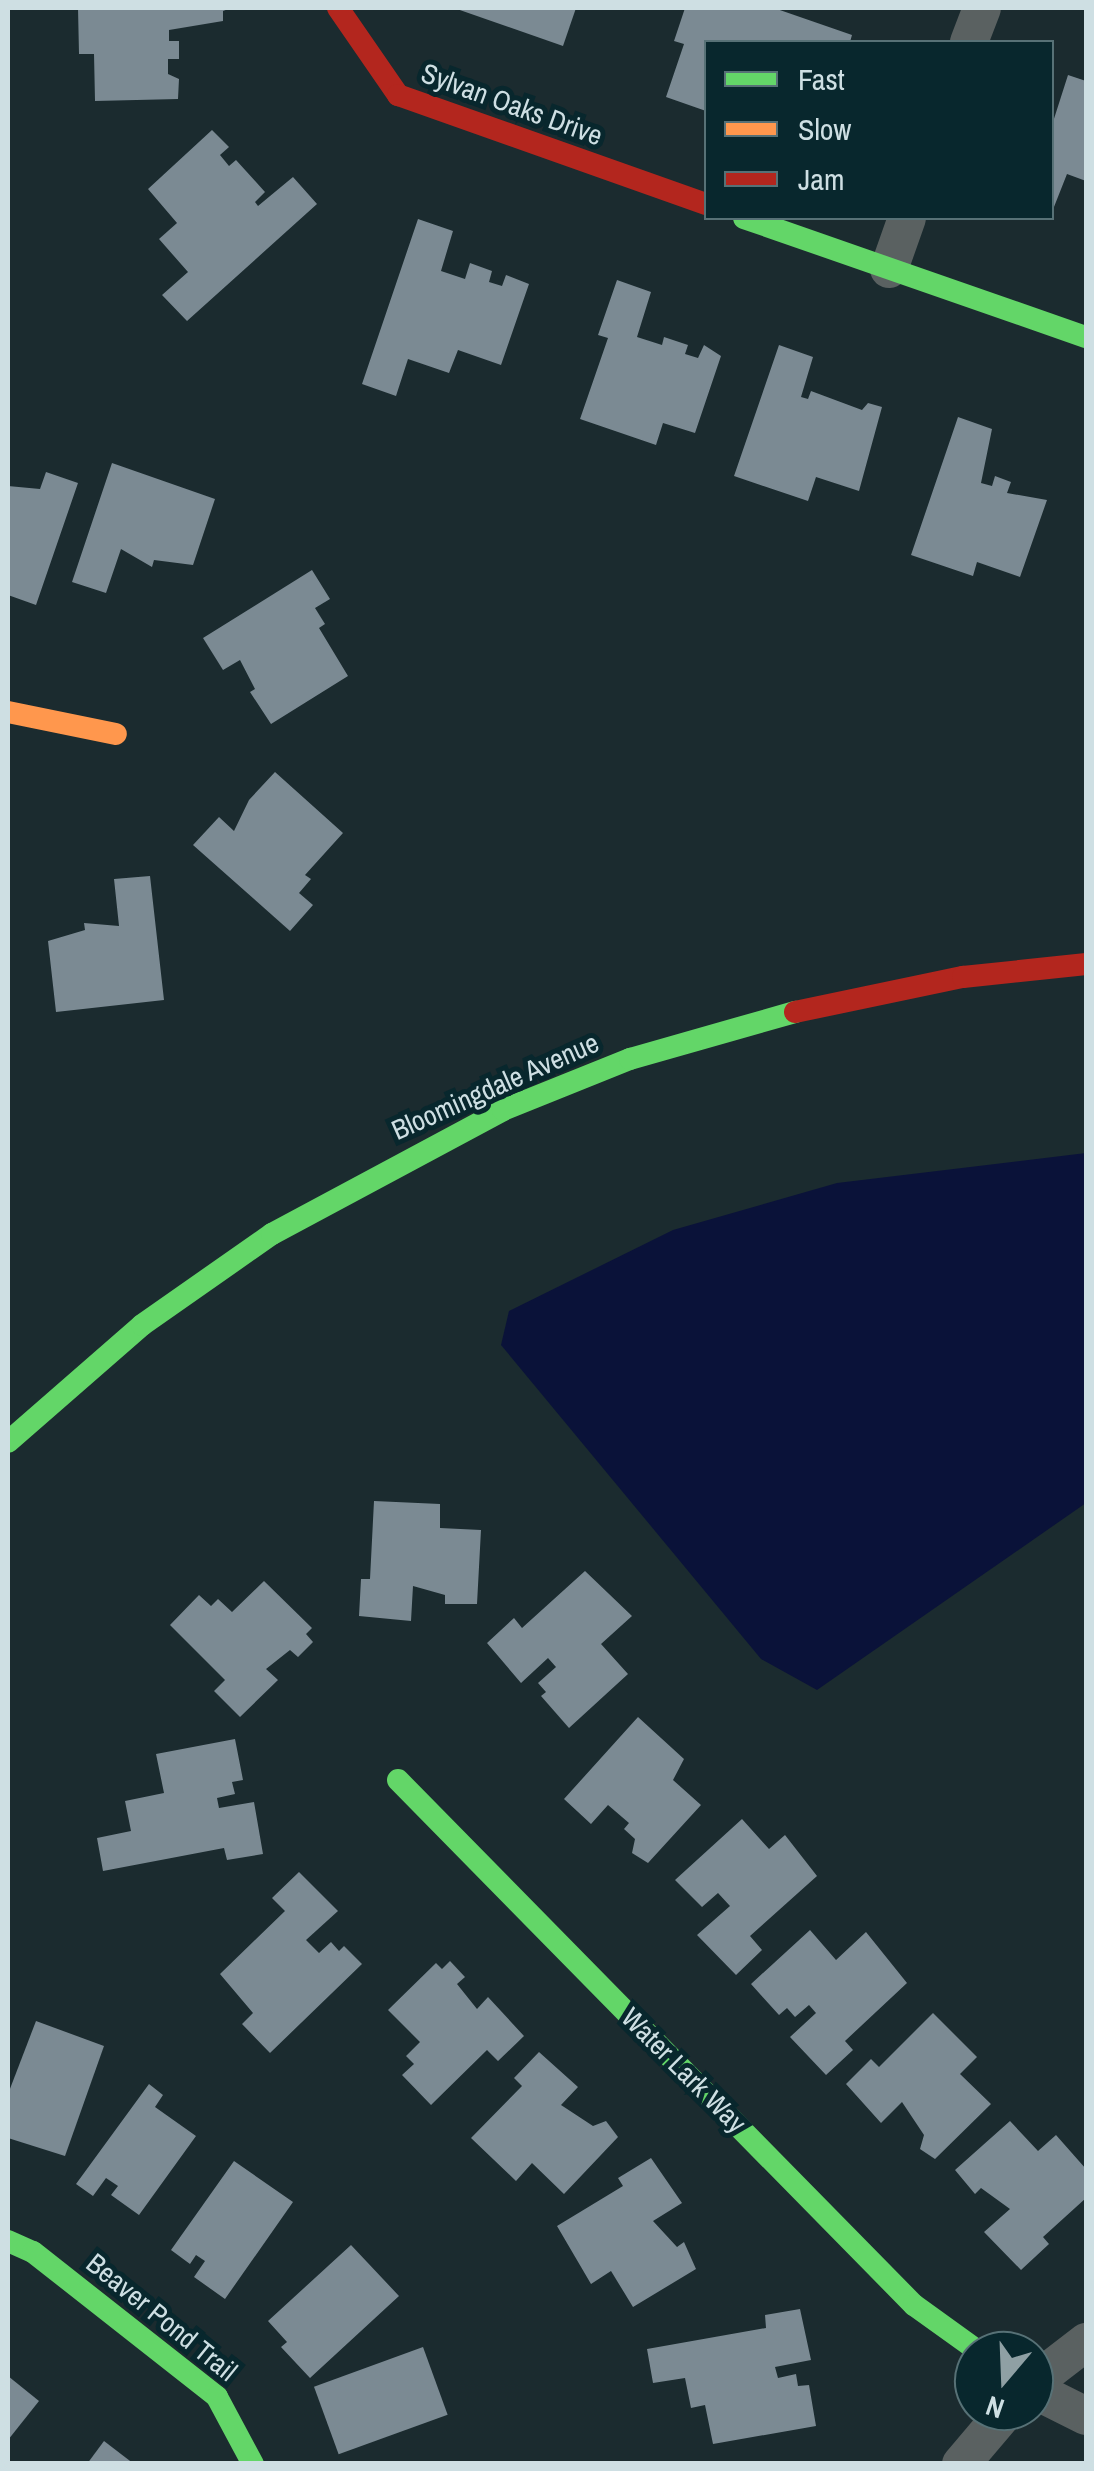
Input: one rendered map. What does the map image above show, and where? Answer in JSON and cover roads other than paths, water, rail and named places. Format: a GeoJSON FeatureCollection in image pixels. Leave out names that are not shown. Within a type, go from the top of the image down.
{"type":"FeatureCollection","features":[{"type":"Feature","properties":{"kind":"street","name":"Sylvan Oaks Drive"},"geometry":{"type":"LineString","coordinates":[[338,8],[398,95],[704,203]]}},
{"type":"Feature","properties":{"kind":"street"},"geometry":{"type":"LineString","coordinates":[[971,40],[982,8]]}},
{"type":"Feature","properties":{"kind":"street"},"geometry":{"type":"LineString","coordinates":[[750,220],[1086,337]]}},
{"type":"Feature","properties":{"kind":"street"},"geometry":{"type":"LineString","coordinates":[[889,269],[906,220]]}},
{"type":"Feature","properties":{"kind":"street"},"geometry":{"type":"LineString","coordinates":[[8,712],[116,734]]}},
{"type":"Feature","properties":{"kind":"street","name":"Bloomingdale Avenue"},"geometry":{"type":"LineString","coordinates":[[8,1442],[142,1326],[272,1234],[378,1172],[565,1082],[825,1003],[963,977],[1086,964]]}},
{"type":"Feature","properties":{"kind":"street","name":"Water Lark Way"},"geometry":{"type":"LineString","coordinates":[[398,1780],[914,2305],[954,2334]]}},
{"type":"Feature","properties":{"kind":"street","name":"Beaver Pond Trail"},"geometry":{"type":"LineString","coordinates":[[8,2241],[33,2252],[218,2396],[253,2464]]}},
{"type":"Feature","properties":{"kind":"street"},"geometry":{"type":"LineString","coordinates":[[1054,2367],[1086,2342]]}},
{"type":"Feature","properties":{"kind":"street"},"geometry":{"type":"LineString","coordinates":[[1054,2400],[1086,2416]]}},
{"type":"Feature","properties":{"kind":"street"},"geometry":{"type":"LineString","coordinates":[[961,2464],[989,2431]]}}]}
